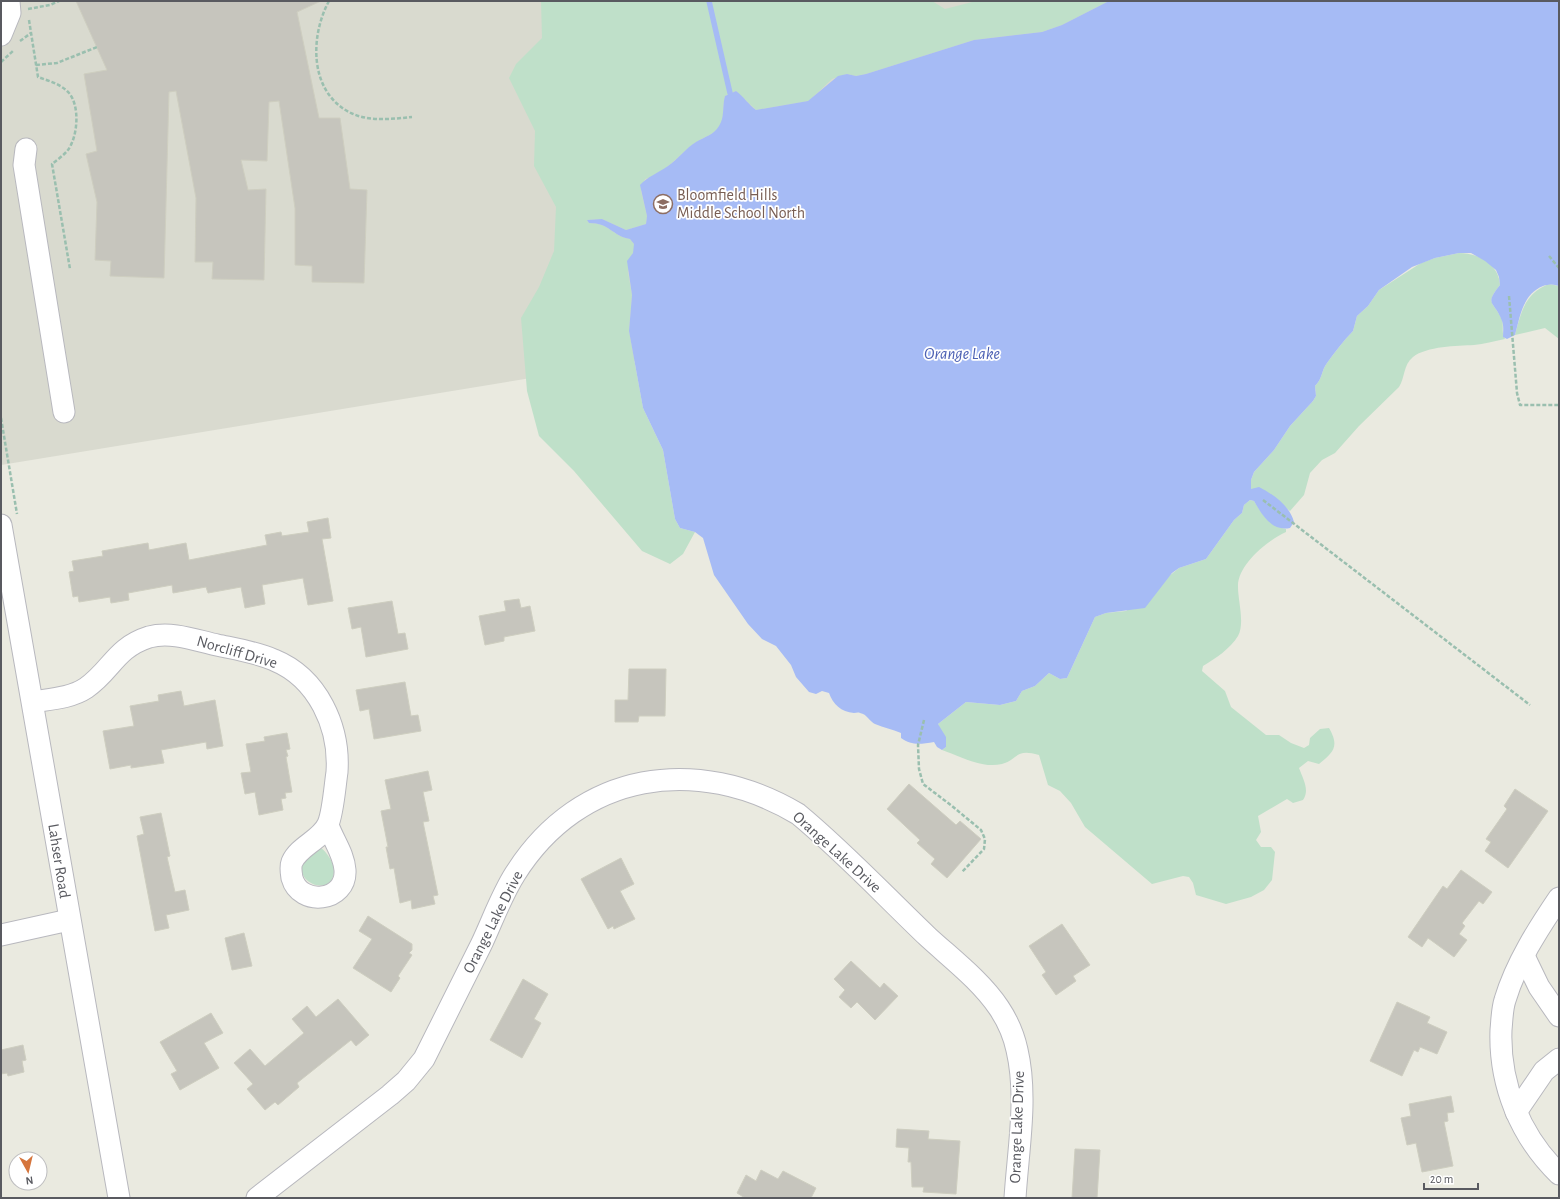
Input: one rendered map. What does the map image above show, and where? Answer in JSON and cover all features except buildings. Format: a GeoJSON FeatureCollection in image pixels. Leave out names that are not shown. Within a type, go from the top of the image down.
{"type":"FeatureCollection","features":[{"type":"Feature","properties":{"kind":"street"},"geometry":{"type":"LineString","coordinates":[[1,35],[10,13],[18,5]]}},
{"type":"Feature","properties":{"kind":"street"},"geometry":{"type":"LineString","coordinates":[[26,149],[24,165],[64,412]]}},
{"type":"Feature","properties":{"kind":"street","name":"Lahser Road"},"geometry":{"type":"LineString","coordinates":[[1,524],[33,702],[69,920],[119,1198]]}},
{"type":"Feature","properties":{"kind":"street","name":"Norcliff Drive"},"geometry":{"type":"LineString","coordinates":[[33,702],[75,694],[92,682],[120,652],[134,643],[151,637],[166,635],[181,636],[257,654],[275,660],[295,672],[311,687],[322,702],[333,728],[336,743],[336,785],[328,824]]}},
{"type":"Feature","properties":{"kind":"street","name":"Orange Lake Drive"},"geometry":{"type":"LineString","coordinates":[[257,1198],[390,1095],[411,1075],[424,1059],[514,875],[550,830],[568,815],[584,805],[622,789],[642,783],[665,779],[715,781],[752,791],[782,804],[798,814],[948,955],[999,1008],[1017,1049],[1020,1074],[1020,1133],[1015,1198]]}},
{"type":"Feature","properties":{"kind":"street"},"geometry":{"type":"LineString","coordinates":[[1559,898],[1538,929],[1509,985],[1504,1002],[1501,1044],[1503,1072],[1507,1090],[1516,1112],[1531,1141],[1546,1162],[1559,1174]]}},
{"type":"Feature","properties":{"kind":"street"},"geometry":{"type":"LineString","coordinates":[[1,935],[69,920]]}},
{"type":"Feature","properties":{"kind":"street"},"geometry":{"type":"LineString","coordinates":[[1524,956],[1539,987],[1559,1016]]}},
{"type":"Feature","properties":{"kind":"street"},"geometry":{"type":"LineString","coordinates":[[1516,1112],[1544,1071],[1559,1058]]}},
{"type":"Feature","properties":{"kind":"path"},"geometry":{"type":"LineString","coordinates":[[18,5],[26,1]]}},
{"type":"Feature","properties":{"kind":"path"},"geometry":{"type":"LineString","coordinates":[[18,5],[50,5],[59,1]]}},
{"type":"Feature","properties":{"kind":"path"},"geometry":{"type":"LineString","coordinates":[[329,1],[324,10],[316,40],[320,75],[326,91],[337,104],[349,112],[366,118],[412,117]]}},
{"type":"Feature","properties":{"kind":"path"},"geometry":{"type":"LineString","coordinates":[[18,5],[36,65],[38,78],[54,82],[69,93],[76,111],[77,127],[68,149],[52,164],[70,269]]}},
{"type":"Feature","properties":{"kind":"path"},"geometry":{"type":"LineString","coordinates":[[36,65],[57,63],[97,47]]}},
{"type":"Feature","properties":{"kind":"path"},"geometry":{"type":"LineString","coordinates":[[1549,256],[1559,268]]}},
{"type":"Feature","properties":{"kind":"path"},"geometry":{"type":"LineString","coordinates":[[1509,296],[1517,393],[1520,405],[1559,405]]}},
{"type":"Feature","properties":{"kind":"path"},"geometry":{"type":"LineString","coordinates":[[1,418],[3,428]]}},
{"type":"Feature","properties":{"kind":"path"},"geometry":{"type":"LineString","coordinates":[[1263,500],[1530,705]]}},
{"type":"Feature","properties":{"kind":"path"},"geometry":{"type":"LineString","coordinates":[[924,720],[918,745],[919,769],[923,784],[981,830],[986,839],[984,849],[962,872]]}},
{"type":"Feature","properties":{"kind":"shaded area","name":"Bloomfield Hills Middle School North"},"geometry":{"type":"Polygon","coordinates":[[[1,1],[1559,1],[1098,285],[1,465],[1,1]]]}},
{"type":"Feature","properties":{"kind":"green space"},"geometry":{"type":"Polygon","coordinates":[[[541,1],[932,1],[945,9],[976,1],[1109,1],[1062,25],[1042,32],[974,40],[866,74],[856,76],[847,74],[832,79],[809,101],[756,110],[736,91],[725,96],[722,123],[718,129],[695,143],[659,173],[645,179],[641,191],[647,216],[646,224],[626,230],[602,219],[587,220],[589,223],[602,225],[619,235],[630,239],[634,244],[628,272],[632,295],[629,331],[643,408],[663,450],[675,519],[680,528],[695,532],[683,554],[670,564],[642,551],[574,471],[539,436],[527,391],[521,318],[539,287],[554,251],[556,207],[534,166],[535,131],[509,78],[516,64],[542,38],[541,1]]]}},
{"type":"Feature","properties":{"kind":"green space"},"geometry":{"type":"Polygon","coordinates":[[[1459,253],[1473,255],[1480,258],[1486,261],[1496,271],[1500,285],[1492,296],[1491,300],[1502,320],[1505,339],[1478,345],[1451,346],[1434,349],[1419,353],[1413,357],[1407,364],[1399,387],[1359,426],[1335,453],[1322,460],[1310,473],[1304,495],[1290,511],[1264,490],[1251,489],[1251,480],[1254,472],[1274,450],[1290,426],[1313,401],[1316,396],[1315,386],[1325,366],[1353,331],[1357,316],[1368,306],[1379,290],[1421,263],[1435,258],[1459,253]]]}},
{"type":"Feature","properties":{"kind":"green space"},"geometry":{"type":"Polygon","coordinates":[[[1549,284],[1559,286],[1559,339],[1545,328],[1515,335],[1522,311],[1529,298],[1541,288],[1549,284]]]}},
{"type":"Feature","properties":{"kind":"green space"},"geometry":{"type":"Polygon","coordinates":[[[1250,500],[1254,501],[1267,519],[1275,525],[1286,529],[1286,532],[1271,541],[1255,554],[1243,570],[1239,579],[1238,587],[1241,625],[1238,636],[1227,649],[1203,666],[1202,671],[1225,691],[1231,707],[1266,735],[1279,735],[1291,743],[1304,748],[1309,745],[1310,738],[1320,729],[1329,728],[1334,740],[1334,745],[1328,756],[1319,764],[1308,761],[1299,768],[1306,788],[1303,800],[1293,803],[1287,799],[1258,816],[1261,832],[1256,840],[1261,847],[1271,847],[1275,852],[1272,880],[1264,890],[1251,897],[1226,904],[1196,895],[1193,883],[1189,877],[1183,876],[1152,884],[1085,827],[1071,803],[1060,791],[1048,785],[1039,755],[1021,753],[1007,762],[994,765],[971,761],[942,750],[946,747],[938,724],[966,702],[1000,705],[1016,701],[1022,691],[1035,686],[1049,673],[1060,679],[1067,678],[1095,617],[1106,613],[1126,611],[1179,568],[1206,559],[1234,520],[1242,513],[1244,505],[1250,500]]]}},
{"type":"Feature","properties":{"kind":"green space"},"geometry":{"type":"Polygon","coordinates":[[[321,848],[329,857],[334,869],[332,880],[325,885],[317,885],[309,882],[303,875],[302,867],[307,858],[321,848]]]}},
{"type":"Feature","properties":{"kind":"water","name":"Orange Lake"},"geometry":{"type":"Polygon","coordinates":[[[1109,1],[1559,1],[1559,286],[1551,284],[1545,285],[1531,294],[1523,306],[1515,335],[1507,339],[1503,337],[1503,323],[1491,300],[1500,285],[1499,277],[1496,270],[1485,261],[1471,253],[1459,253],[1435,258],[1412,267],[1379,290],[1368,306],[1357,316],[1353,331],[1325,366],[1315,386],[1316,396],[1313,401],[1290,426],[1274,450],[1254,472],[1251,480],[1251,489],[1259,487],[1270,493],[1285,506],[1294,522],[1290,528],[1284,529],[1273,525],[1260,512],[1254,501],[1250,500],[1244,505],[1242,513],[1234,520],[1206,559],[1179,568],[1172,573],[1145,608],[1106,613],[1095,617],[1067,678],[1060,679],[1049,673],[1035,686],[1022,691],[1016,701],[1000,705],[966,702],[938,724],[946,737],[946,747],[942,750],[937,747],[934,742],[921,744],[905,741],[901,738],[901,733],[875,724],[867,716],[841,709],[835,704],[829,693],[822,691],[816,694],[809,692],[796,677],[791,665],[776,646],[762,639],[748,624],[714,575],[703,538],[695,532],[680,528],[675,519],[663,450],[643,408],[629,331],[632,295],[627,261],[633,253],[634,244],[630,239],[619,235],[602,225],[589,223],[587,220],[602,219],[626,230],[646,224],[647,216],[640,185],[672,163],[692,144],[714,132],[721,123],[725,96],[736,91],[756,110],[808,101],[838,76],[847,74],[856,76],[866,74],[974,40],[1042,32],[1062,25],[1109,1]]]}},
{"type":"Feature","properties":{"kind":"waterway"},"geometry":{"type":"LineString","coordinates":[[709,1],[730,93]]}},
{"type":"Feature","properties":{"kind":"place","name":"Bloomfield Hills Middle School North"},"geometry":{"type":"Point","coordinates":[663,204]}}]}
